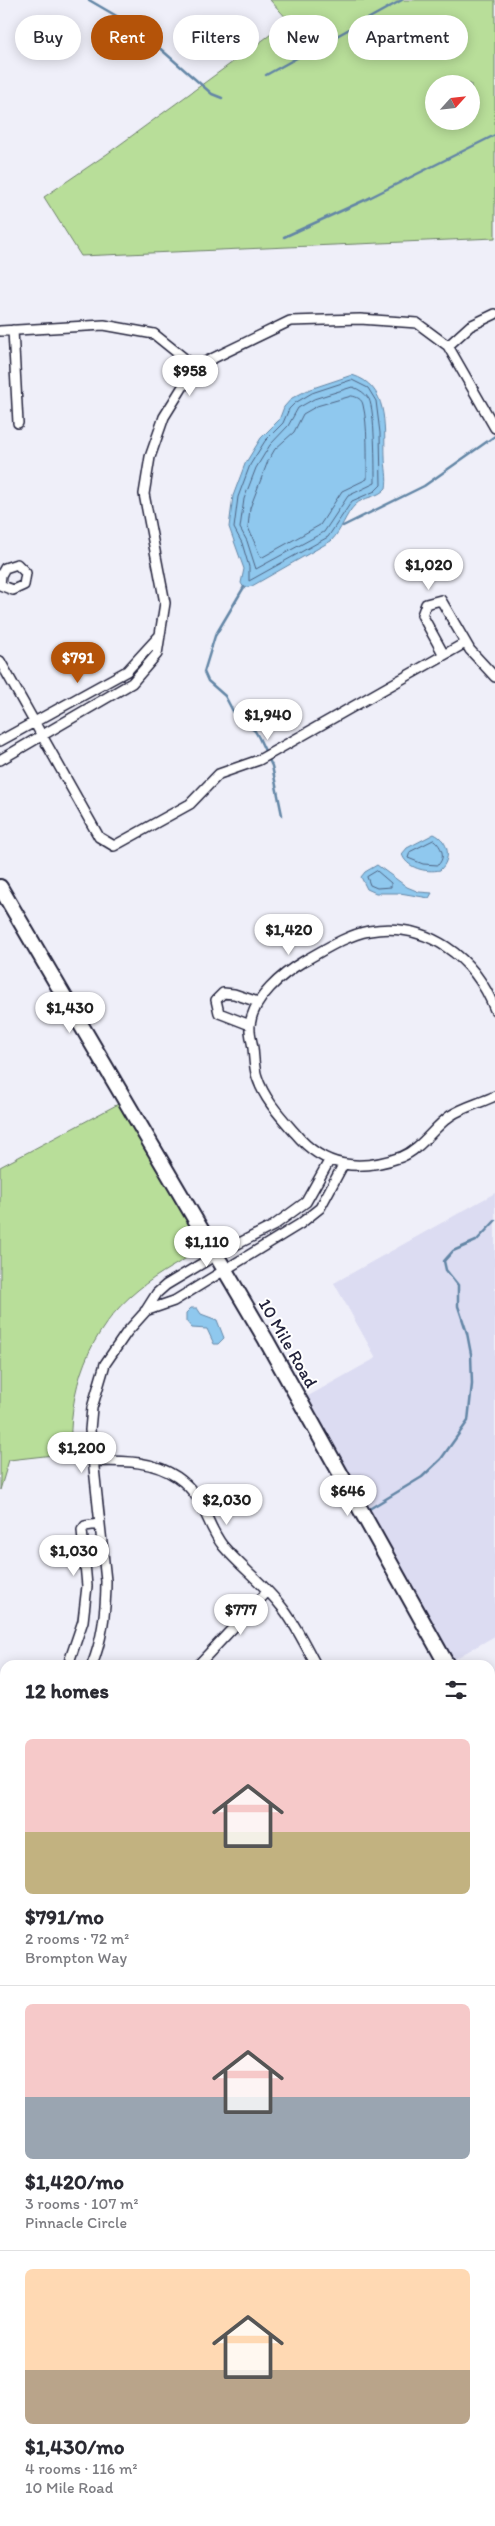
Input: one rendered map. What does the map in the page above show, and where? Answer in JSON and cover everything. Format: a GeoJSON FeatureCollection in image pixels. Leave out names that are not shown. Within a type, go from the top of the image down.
{"type":"FeatureCollection","features":[{"type":"Feature","properties":{"kind":"main road","name":"10 Mile Road"},"geometry":{"type":"LineString","coordinates":[[0,887],[216,1255],[445,1660]]}},
{"type":"Feature","properties":{"kind":"street"},"geometry":{"type":"LineString","coordinates":[[448,346],[470,326],[495,314]]}},
{"type":"Feature","properties":{"kind":"street"},"geometry":{"type":"LineString","coordinates":[[0,760],[132,683],[157,654],[165,603],[144,494],[150,457],[164,417],[195,367],[290,321],[360,318],[417,323],[448,346],[495,428]]}},
{"type":"Feature","properties":{"kind":"street"},"geometry":{"type":"LineString","coordinates":[[0,331],[104,325],[154,334],[195,367]]}},
{"type":"Feature","properties":{"kind":"street"},"geometry":{"type":"LineString","coordinates":[[13,330],[18,423]]}},
{"type":"Feature","properties":{"kind":"street"},"geometry":{"type":"LineString","coordinates":[[444,655],[422,615],[426,604],[442,600],[466,642],[495,677]]}},
{"type":"Feature","properties":{"kind":"street"},"geometry":{"type":"LineString","coordinates":[[0,741],[127,671],[161,633]]}},
{"type":"Feature","properties":{"kind":"street"},"geometry":{"type":"LineString","coordinates":[[0,662],[100,837],[114,846],[190,804],[219,774],[259,760],[466,642]]}},
{"type":"Feature","properties":{"kind":"street"},"geometry":{"type":"LineString","coordinates":[[495,1010],[484,984],[471,966],[456,952],[435,940],[412,932],[389,929],[368,931],[329,947],[288,971],[258,1002],[250,1025],[257,1078],[273,1107],[305,1144],[329,1161],[343,1165],[374,1163],[402,1156],[429,1136],[450,1116],[495,1096]]}},
{"type":"Feature","properties":{"kind":"street"},"geometry":{"type":"LineString","coordinates":[[250,1025],[219,1014],[216,1000],[223,994],[234,994],[258,1002]]}},
{"type":"Feature","properties":{"kind":"street"},"geometry":{"type":"LineString","coordinates":[[93,1660],[103,1628],[106,1604],[90,1430],[92,1408],[98,1384],[106,1364],[114,1350],[136,1320],[145,1312],[157,1293],[166,1285],[216,1255],[273,1226],[306,1202],[329,1161]]}},
{"type":"Feature","properties":{"kind":"street"},"geometry":{"type":"LineString","coordinates":[[145,1312],[174,1301],[300,1224],[320,1208],[343,1165]]}},
{"type":"Feature","properties":{"kind":"street"},"geometry":{"type":"LineString","coordinates":[[93,1461],[128,1461],[150,1465],[176,1476],[197,1496],[222,1544],[288,1615],[313,1660]]}},
{"type":"Feature","properties":{"kind":"street"},"geometry":{"type":"LineString","coordinates":[[70,1660],[84,1621],[87,1586],[82,1530],[85,1526],[100,1524]]}},
{"type":"Feature","properties":{"kind":"street"},"geometry":{"type":"LineString","coordinates":[[203,1660],[267,1592]]}},
{"type":"Feature","properties":{"kind":"shaded area"},"geometry":{"type":"Polygon","coordinates":[[[495,1193],[495,1636],[453,1660],[448,1660],[301,1400],[376,1358],[334,1283],[495,1193]]]}},
{"type":"Feature","properties":{"kind":"green space"},"geometry":{"type":"Polygon","coordinates":[[[270,0],[495,0],[495,238],[81,256],[44,197],[107,154],[236,60],[259,60],[259,43],[269,36],[269,60],[338,60],[338,15],[284,15],[270,0]]]}},
{"type":"Feature","properties":{"kind":"green space"},"geometry":{"type":"Polygon","coordinates":[[[122,1102],[205,1247],[138,1290],[106,1323],[94,1343],[78,1384],[73,1407],[71,1453],[9,1460],[0,1490],[0,1167],[122,1102]]]}},
{"type":"Feature","properties":{"kind":"water"},"geometry":{"type":"Polygon","coordinates":[[[352,375],[364,380],[373,388],[382,408],[385,432],[386,488],[379,494],[355,505],[331,541],[252,586],[244,588],[241,583],[244,569],[229,527],[233,496],[245,464],[261,438],[279,420],[284,407],[292,398],[310,389],[352,375]]]}},
{"type":"Feature","properties":{"kind":"water"},"geometry":{"type":"Polygon","coordinates":[[[434,834],[443,841],[447,851],[446,861],[440,870],[423,870],[412,866],[404,859],[402,854],[407,848],[434,834]]]}},
{"type":"Feature","properties":{"kind":"water"},"geometry":{"type":"Polygon","coordinates":[[[377,865],[407,887],[419,892],[432,893],[429,898],[400,893],[376,893],[367,889],[361,877],[365,872],[377,865]]]}},
{"type":"Feature","properties":{"kind":"water"},"geometry":{"type":"Polygon","coordinates":[[[191,1308],[197,1308],[201,1314],[217,1320],[224,1338],[218,1344],[214,1344],[207,1329],[192,1328],[186,1321],[186,1313],[191,1308]]]}},
{"type":"Feature","properties":{"kind":"waterway"},"geometry":{"type":"LineString","coordinates":[[89,0],[120,18],[156,45],[212,94],[222,98]]}},
{"type":"Feature","properties":{"kind":"waterway"},"geometry":{"type":"LineString","coordinates":[[266,75],[402,0]]}},
{"type":"Feature","properties":{"kind":"waterway"},"geometry":{"type":"LineString","coordinates":[[284,237],[365,200],[495,135]]}},
{"type":"Feature","properties":{"kind":"waterway"},"geometry":{"type":"LineString","coordinates":[[343,526],[424,486],[495,436]]}},
{"type":"Feature","properties":{"kind":"waterway"},"geometry":{"type":"LineString","coordinates":[[244,587],[215,636],[204,672],[208,681],[225,696],[235,715],[255,731],[259,738],[272,766],[282,815]]}},
{"type":"Feature","properties":{"kind":"waterway"},"geometry":{"type":"LineString","coordinates":[[366,1511],[422,1477],[441,1459],[468,1421],[472,1384],[471,1354],[467,1333],[458,1306],[458,1285],[446,1270],[444,1261],[453,1251],[476,1241],[495,1221]]}}]}
